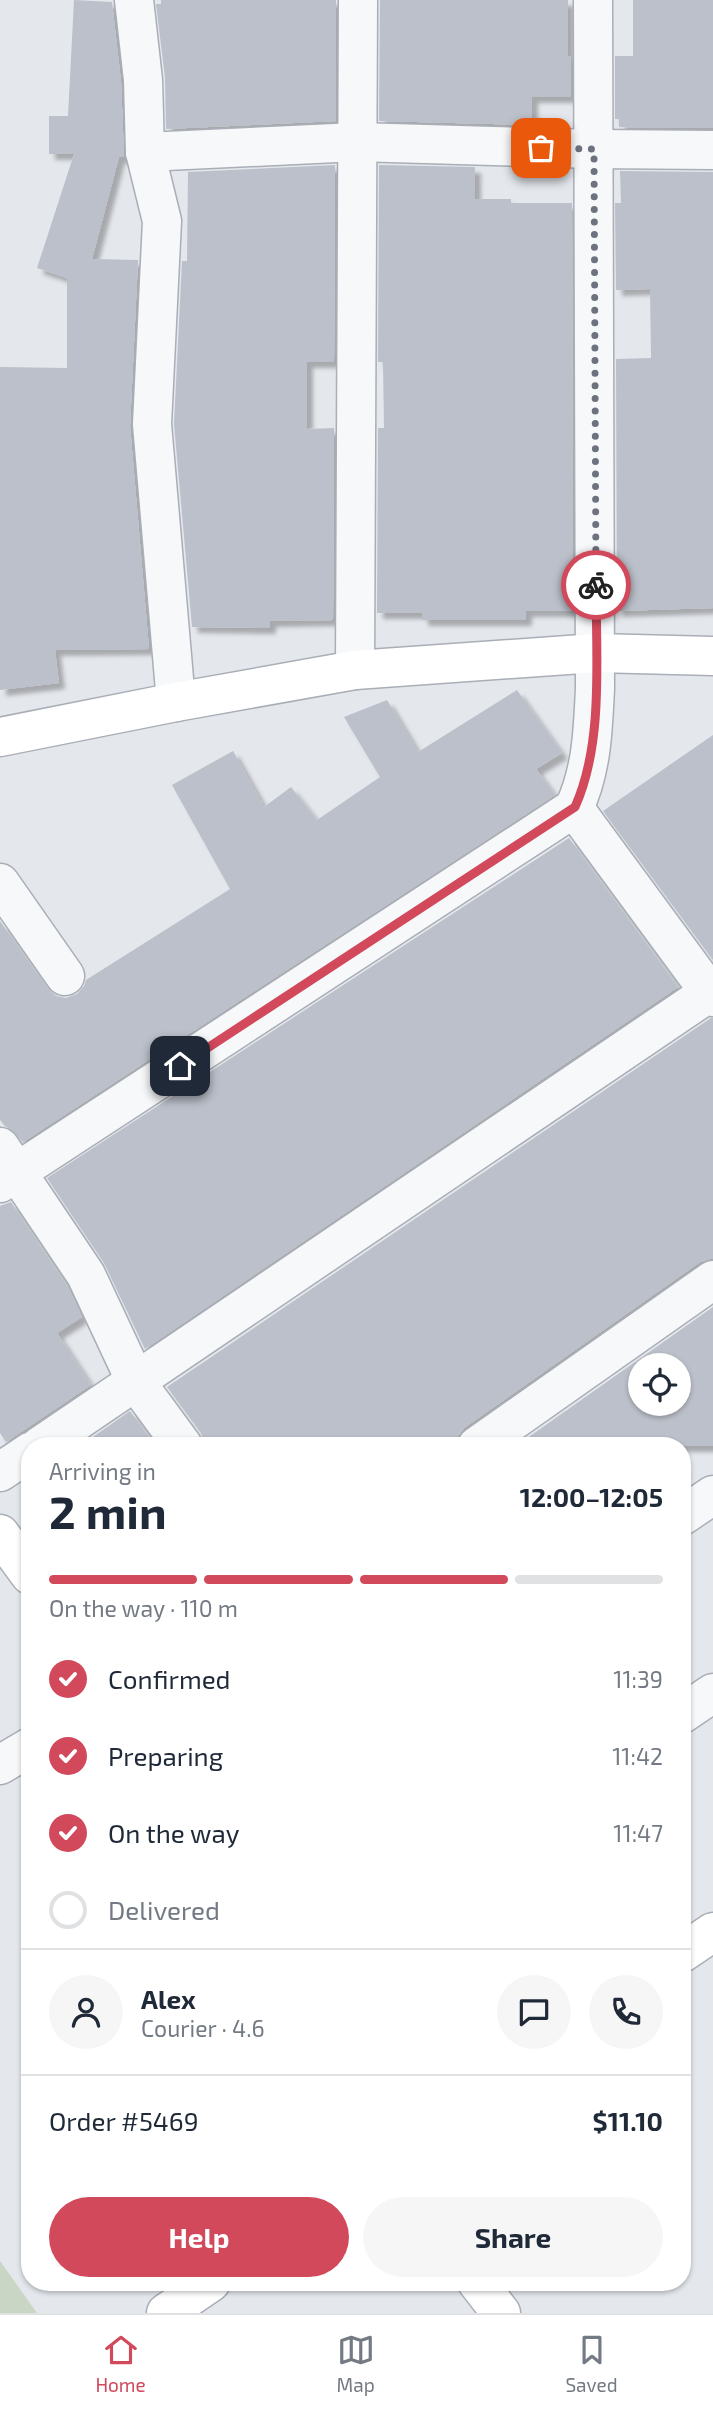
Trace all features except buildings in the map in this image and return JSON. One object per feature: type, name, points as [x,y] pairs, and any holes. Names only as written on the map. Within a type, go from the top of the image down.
[{"type":"street","points":[[135,0],[143,80],[145,152],[162,221],[152,424],[176,702]]},
{"type":"street","points":[[355,670],[358,0]]},
{"type":"street","points":[[176,1437],[136,1382],[86,1275],[6,1167],[575,807],[588,767],[594,716],[596,653],[593,0]]},
{"type":"street","points":[[145,152],[357,142],[713,150]]},
{"type":"street","points":[[0,737],[355,670],[596,653],[713,656]]},
{"type":"street","points":[[54,1437],[712,993],[575,807]]},
{"type":"street","points":[[0,883],[65,976]]},
{"type":"street","points":[[490,1437],[713,1280]]},
{"type":"street","points":[[0,1472],[21,1458]]},
{"type":"street","points":[[691,1510],[713,1495]]},
{"type":"street","points":[[0,1534],[21,1563]]},
{"type":"street","points":[[0,1765],[21,1752]]},
{"type":"street","points":[[691,1947],[713,1932]]},
{"type":"street","points":[[166,2313],[198,2291]]},
{"type":"street","points":[[484,2291],[501,2313]]},
{"type":"green space","points":[[0,2261],[37,2313],[0,2313]]},
{"type":"way so far","points":[[541,148],[594,149],[596,585]]},
{"type":"route","points":[[180,1066],[575,807],[588,767],[594,716],[596,585]]}]
